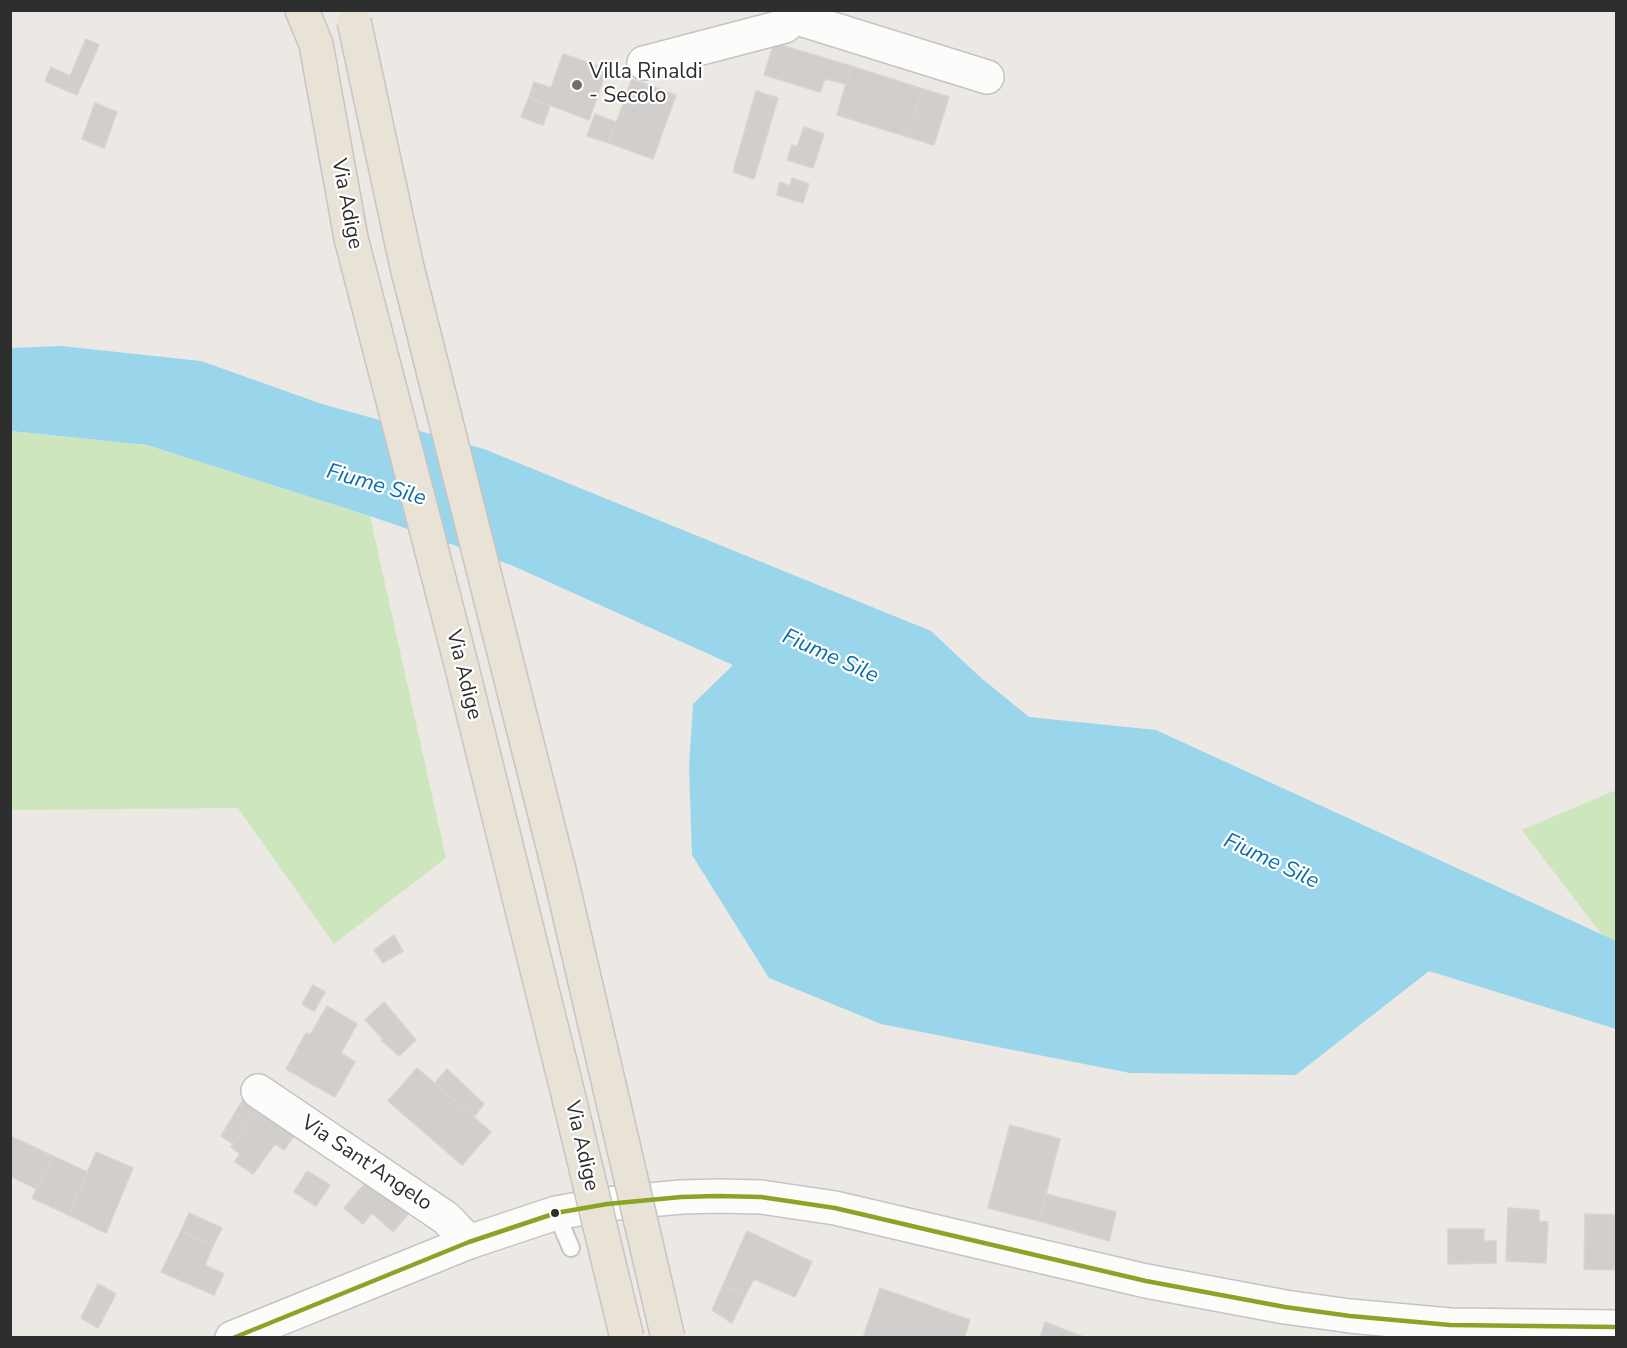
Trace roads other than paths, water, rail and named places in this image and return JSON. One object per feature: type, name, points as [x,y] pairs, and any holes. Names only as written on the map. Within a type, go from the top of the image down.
[{"type":"highway","points":[[302,10],[316,45]]},
{"type":"highway","name":"Via Adige","points":[[309,10],[351,238],[460,660],[627,1338]]},
{"type":"highway","name":"Via Adige","points":[[353,14],[407,267],[568,906],[669,1338]]},
{"type":"street","points":[[644,63],[785,26],[795,14],[987,77]]},
{"type":"street","name":"Via Sant'Angelo","points":[[258,1091],[446,1218],[469,1242]]},
{"type":"street","points":[[232,1338],[469,1242],[556,1213],[607,1204],[718,1196],[781,1200],[872,1216],[1146,1281],[1285,1308],[1407,1322],[1547,1332],[1617,1327]]},
{"type":"lane","points":[[556,1213],[571,1248]]},
{"type":"water","name":"Fiume Sile","points":[[61,346],[201,361],[322,404],[484,449],[931,631],[980,677],[1029,717],[1156,730],[1616,941],[1616,1029],[1429,971],[1296,1075],[1130,1073],[881,1024],[769,978],[692,855],[689,767],[693,704],[733,665],[511,565],[370,516],[147,445],[11,431],[10,348]]},
{"type":"place","name":"Villa Rinaldi - Secolo","points":[[577,85]]}]
